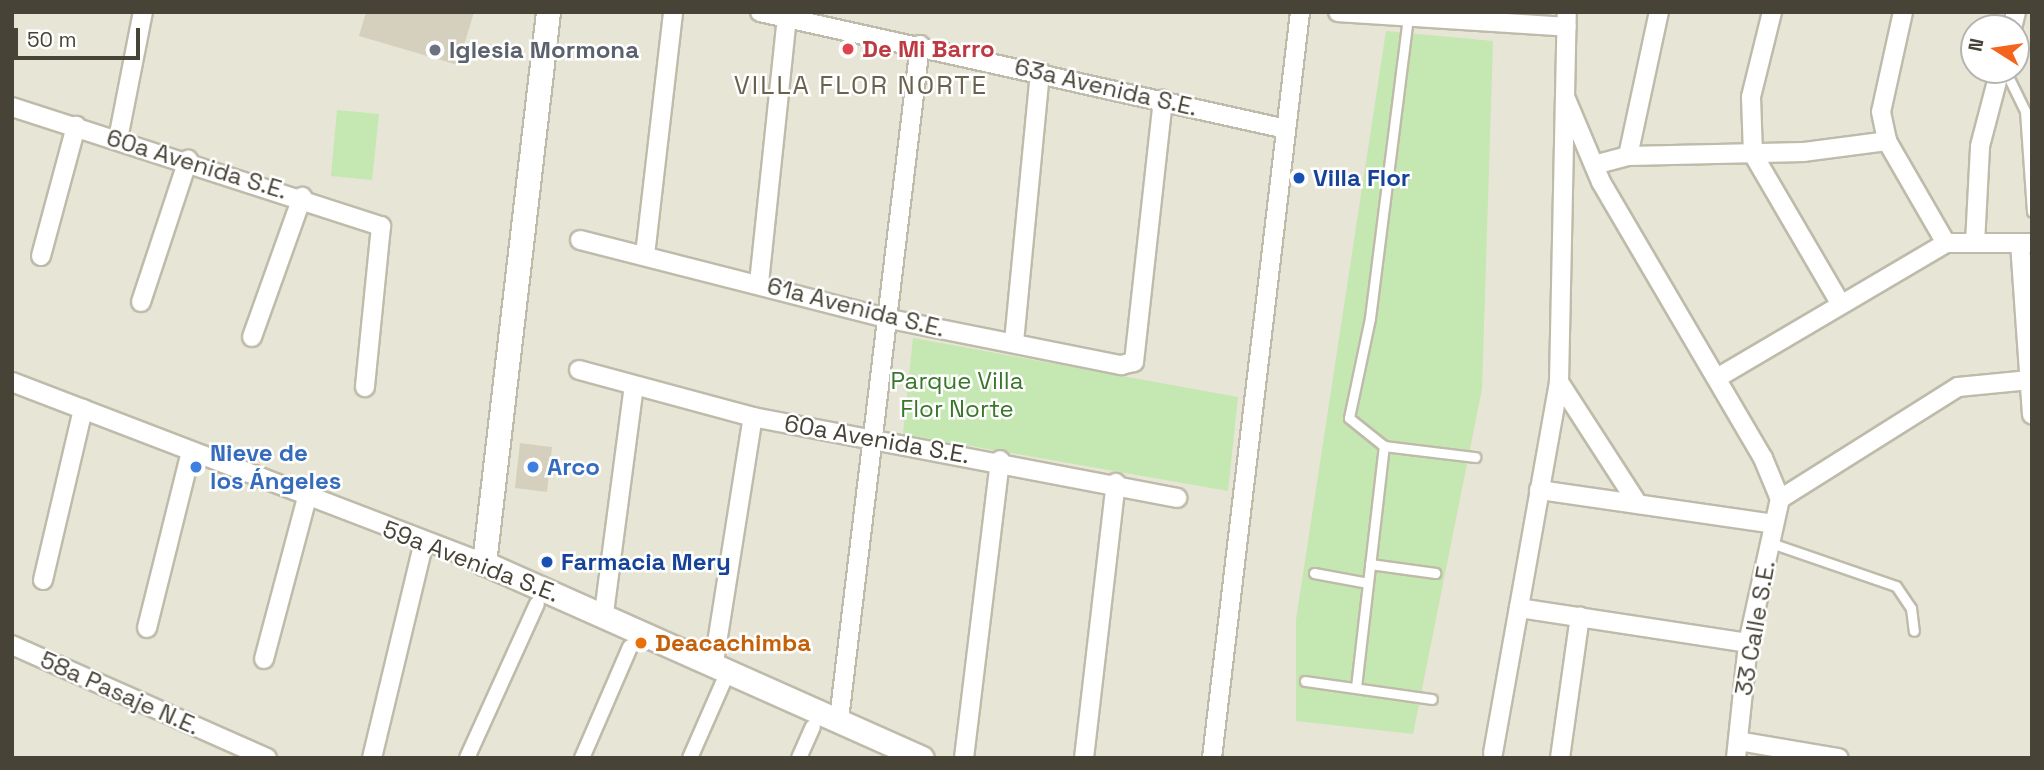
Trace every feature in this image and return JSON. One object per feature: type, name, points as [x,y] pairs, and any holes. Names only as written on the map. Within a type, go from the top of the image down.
[{"type":"street","points":[[118,139],[143,12]]},
{"type":"street","points":[[484,563],[548,12]]},
{"type":"street","points":[[645,255],[673,12]]},
{"type":"street","name":"63a Avenida S.E.","points":[[760,12],[1040,71],[1286,129]]},
{"type":"street","points":[[1212,758],[1300,12]]},
{"type":"street","points":[[1338,12],[1408,17],[1567,19],[1559,382],[1493,753]]},
{"type":"street","points":[[1628,156],[1659,12]]},
{"type":"street","points":[[1772,12],[1751,97],[1753,153],[1840,303]]},
{"type":"street","points":[[1903,12],[1881,91],[1887,141],[1946,243]]},
{"type":"street","points":[[759,283],[787,18]]},
{"type":"street","points":[[839,719],[876,439],[920,45]]},
{"type":"street","points":[[1014,342],[1040,71]]},
{"type":"street","points":[[1976,243],[1980,146],[1999,84]]},
{"type":"street","points":[[1565,95],[1594,165],[1717,378],[1780,499],[1958,387],[2030,380]]},
{"type":"street","name":"61a Avenida S.E.","points":[[580,240],[759,283],[890,319],[1121,365],[1134,362],[1140,351],[1163,100]]},
{"type":"street","name":"60a Avenida S.E.","points":[[12,107],[188,160],[381,226],[365,387]]},
{"type":"street","points":[[41,256],[76,126]]},
{"type":"street","points":[[1594,165],[1628,156],[1753,153],[1887,141]]},
{"type":"street","points":[[141,302],[188,160]]},
{"type":"street","points":[[252,337],[302,197]]},
{"type":"street","points":[[1717,378],[1840,303],[1946,243],[2026,243],[2032,415]]},
{"type":"street","name":"60a Avenida S.E.","points":[[579,370],[753,416],[1000,460],[1177,498]]},
{"type":"street","name":"59a Avenida S.E.","points":[[12,382],[307,498],[484,563],[604,613],[718,672],[839,719],[922,758]]},
{"type":"street","points":[[1559,382],[1638,504]]},
{"type":"street","points":[[604,613],[634,386]]},
{"type":"street","points":[[43,580],[83,409]]},
{"type":"street","points":[[690,758],[718,672],[753,416]]},
{"type":"street","points":[[147,628],[191,452]]},
{"type":"street","points":[[964,758],[1000,460]]},
{"type":"street","points":[[1084,758],[1116,483]]},
{"type":"street","points":[[1539,490],[1774,524]]},
{"type":"street","points":[[264,659],[307,498]]},
{"type":"street","name":"33 Calle S.E.","points":[[1737,749],[1748,643],[1780,499]]},
{"type":"street","points":[[372,758],[424,542]]},
{"type":"street","points":[[467,758],[537,604]]},
{"type":"street","points":[[1519,608],[1748,643]]},
{"type":"street","points":[[1560,758],[1580,617]]},
{"type":"street","name":"58a Pasaje N.E.","points":[[12,645],[267,758]]},
{"type":"street","points":[[582,758],[630,647]]},
{"type":"street","points":[[799,758],[813,727]]},
{"type":"street","points":[[1737,749],[1839,758]]},
{"type":"lane","points":[[1408,17],[1370,318],[1349,407],[1349,418],[1384,446],[1475,457]]},
{"type":"lane","points":[[2011,84],[2025,111],[2032,212]]},
{"type":"lane","points":[[1356,687],[1384,446]]},
{"type":"lane","points":[[1771,543],[1896,586],[1911,607],[1914,631]]},
{"type":"lane","points":[[1370,564],[1435,573]]},
{"type":"lane","points":[[1314,573],[1368,583]]},
{"type":"lane","points":[[1305,681],[1432,699]]},
{"type":"shaded area","points":[[12,12],[2032,12],[2032,758],[12,758]]},
{"type":"green space","points":[[1386,31],[1493,41],[1482,389],[1413,734],[1296,721],[1296,620]]},
{"type":"green space","points":[[337,110],[379,114],[372,180],[331,176]]},
{"type":"green space","name":"Parque Villa Flor Norte","points":[[913,338],[1238,397],[1228,491],[903,434]]},
{"type":"building","name":"Iglesia Mormona","points":[[366,12],[474,12],[458,65],[359,36]]},
{"type":"building","name":"Arco","points":[[520,443],[552,447],[547,492],[515,488]]},
{"type":"place","name":"De Mi Barro","points":[[848,49]]},
{"type":"place","name":"Iglesia Mormona","points":[[435,50]]},
{"type":"place","name":"Villa Flor","points":[[1299,178]]},
{"type":"place","name":"Nieve de los Ángeles","points":[[196,467]]},
{"type":"place","name":"Arco","points":[[533,467]]},
{"type":"place","name":"Farmacia Mery","points":[[547,562]]},
{"type":"place","name":"Deacachimba","points":[[641,643]]},
{"type":"district","name":"VILLA FLOR NORTE","points":[[861,86]]}]
